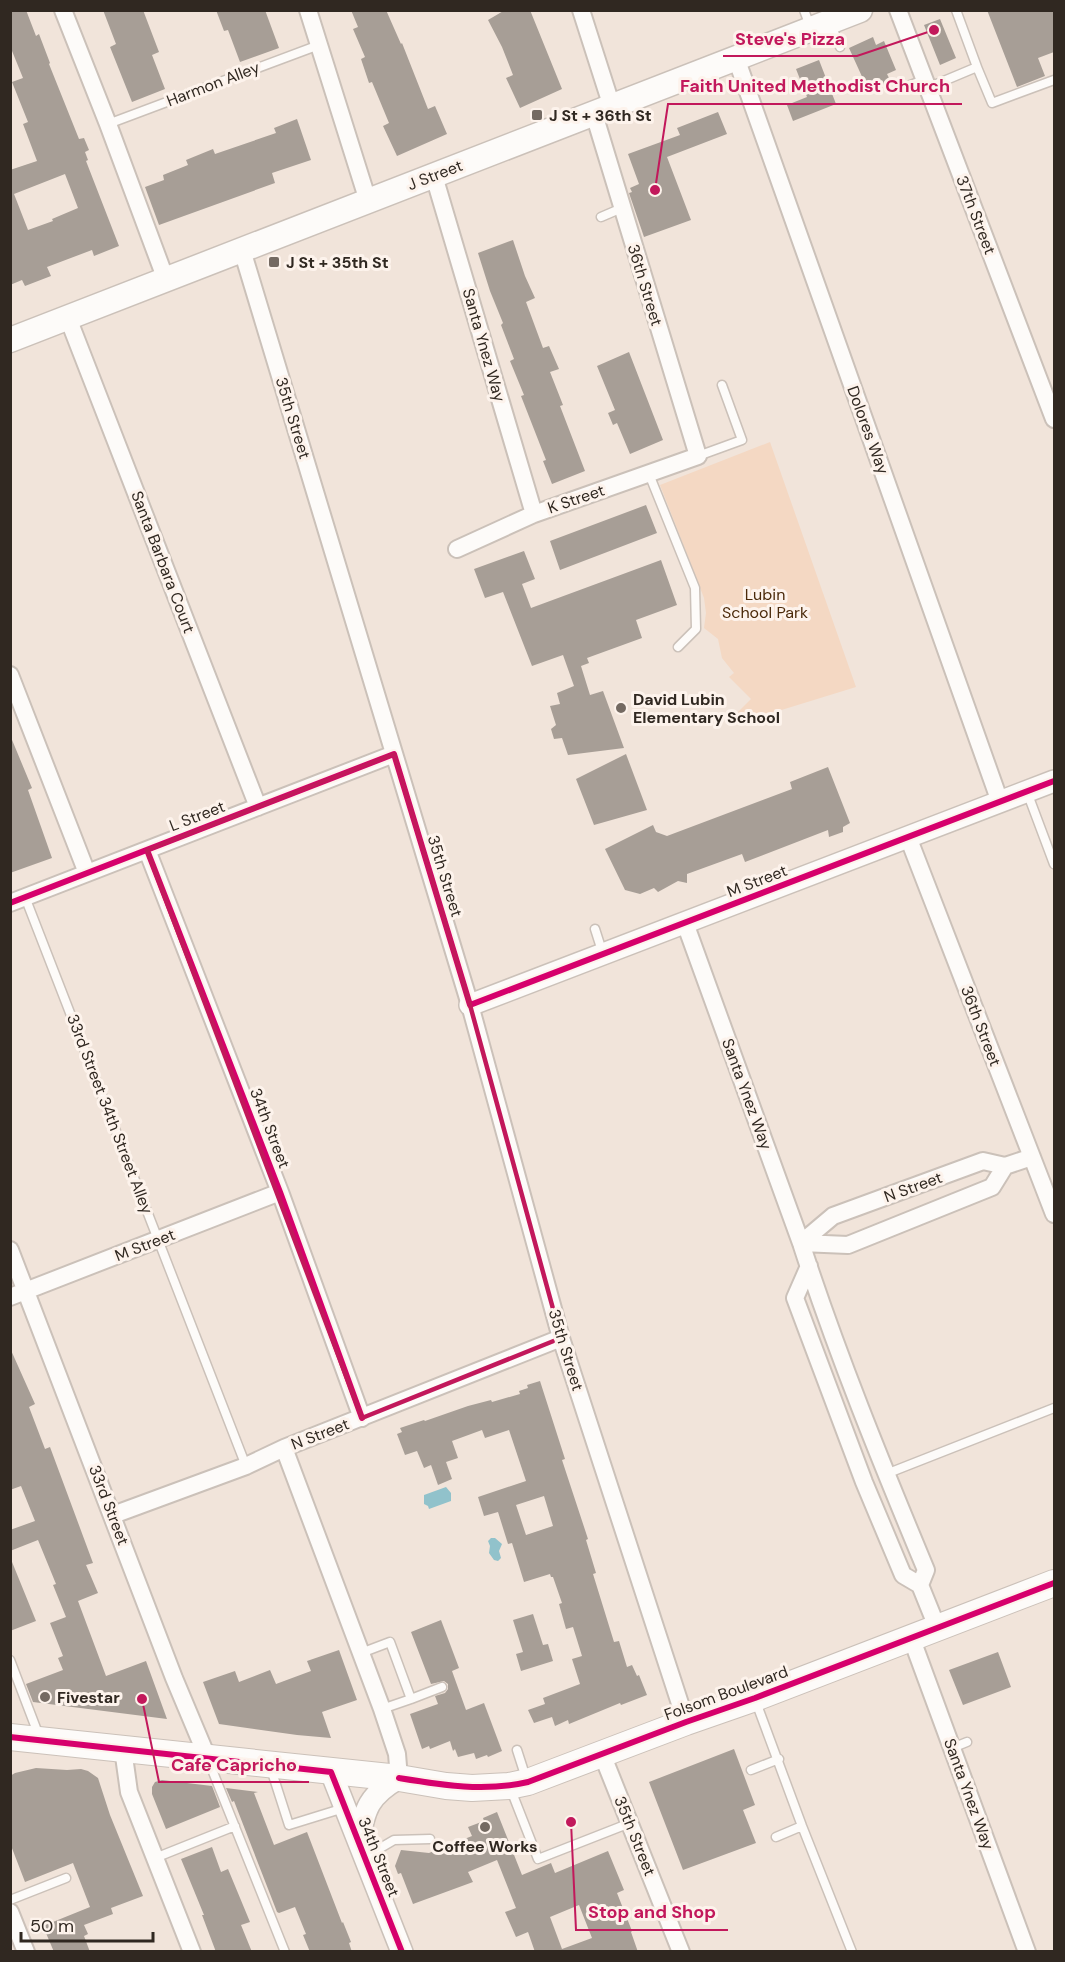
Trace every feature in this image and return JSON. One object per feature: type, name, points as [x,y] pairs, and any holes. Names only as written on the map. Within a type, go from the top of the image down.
[{"type":"main road","name":"J Street","points":[[10,340],[736,58],[815,21],[860,10]]},
{"type":"main road","name":"Folsom Boulevard","points":[[10,1737],[399,1778],[446,1786],[472,1788],[518,1784],[755,1698],[1054,1582]]},
{"type":"street","points":[[63,10],[166,280]]},
{"type":"street","points":[[308,10],[368,201]]},
{"type":"street","name":"36th Street","points":[[581,10],[622,208],[698,456]]},
{"type":"street","name":"37th Street","points":[[898,10],[1054,419]]},
{"type":"street","name":"Dolores Way","points":[[736,58],[1000,802]]},
{"type":"street","name":"Santa Ynez Way","points":[[434,176],[534,514]]},
{"type":"street","name":"35th Street","points":[[242,250],[470,1005],[561,1338],[686,1722]]},
{"type":"street","name":"Santa Barbara Court","points":[[68,318],[258,807]]},
{"type":"street","name":"K Street","points":[[457,549],[534,514],[698,456]]},
{"type":"street","points":[[10,675],[87,873]]},
{"type":"street","name":"L Street","points":[[18,900],[394,754]]},
{"type":"street","name":"M Street","points":[[470,1005],[1054,781]]},
{"type":"street","name":"36th Street","points":[[908,837],[1054,1214]]},
{"type":"street","name":"34th Street","points":[[147,850],[280,1192],[362,1418]]},
{"type":"street","name":"Santa Ynez Way","points":[[685,923],[886,1474],[926,1570],[920,1586]]},
{"type":"street","name":"N Street","points":[[801,1243],[833,1216],[983,1161],[1005,1166],[1032,1157]]},
{"type":"street","points":[[801,1243],[848,1245],[992,1187],[1005,1166]]},
{"type":"street","name":"M Street","points":[[18,1294],[280,1192]]},
{"type":"street","name":"33rd Street","points":[[10,1250],[18,1294],[113,1515],[174,1678],[208,1759]]},
{"type":"street","name":"Santa Ynez Way","points":[[809,1266],[795,1298],[864,1482],[903,1575],[920,1586],[937,1627]]},
{"type":"street","name":"N Street","points":[[113,1515],[246,1466],[284,1448],[561,1338]]},
{"type":"street","points":[[284,1448],[397,1754],[399,1778],[383,1787],[371,1800],[363,1815],[361,1850]]},
{"type":"street","points":[[864,1482],[886,1474]]},
{"type":"street","name":"Santa Ynez Way","points":[[911,1637],[959,1745],[1027,1952]]},
{"type":"street","points":[[123,1749],[129,1791],[192,1952]]},
{"type":"street","name":"35th Street","points":[[602,1754],[681,1952]]},
{"type":"street","name":"34th Street","points":[[331,1772],[402,1952]]},
{"type":"street","points":[[10,1912],[26,1952]]},
{"type":"lane","points":[[956,10],[992,103],[1054,80]]},
{"type":"lane","points":[[815,21],[840,47]]},
{"type":"lane","name":"Harmon Alley","points":[[108,124],[319,45]]},
{"type":"lane","points":[[905,87],[926,84],[977,67]]},
{"type":"lane","points":[[601,217],[622,208]]},
{"type":"lane","points":[[698,456],[742,440],[722,385]]},
{"type":"lane","points":[[649,474],[695,588],[696,629],[678,647]]},
{"type":"lane","points":[[1026,792],[1054,864]]},
{"type":"lane","name":"33rd Street 34th Street Alley","points":[[18,900],[158,1240],[246,1466]]},
{"type":"lane","points":[[595,929],[603,954]]},
{"type":"lane","points":[[886,1474],[1054,1408]]},
{"type":"lane","points":[[361,1653],[390,1642],[411,1699]]},
{"type":"lane","points":[[10,1660],[41,1741]]},
{"type":"lane","points":[[382,1709],[442,1687]]},
{"type":"lane","points":[[755,1698],[852,1952]]},
{"type":"lane","points":[[517,1750],[518,1784],[538,1859],[630,1822]]},
{"type":"lane","points":[[208,1759],[285,1952]]},
{"type":"lane","points":[[751,1770],[779,1759]]},
{"type":"lane","points":[[270,1765],[289,1825],[345,1808]]},
{"type":"lane","points":[[155,1858],[235,1826]]},
{"type":"lane","points":[[776,1837],[802,1826]]},
{"type":"lane","points":[[361,1850],[394,1840],[430,1839]]},
{"type":"lane","points":[[10,1900],[66,1878]]},
{"type":"highlighted area","points":[[394,754],[470,1005],[561,1338],[362,1418],[147,850]]},
{"type":"green space","name":"Lubin School Park","points":[[770,442],[856,687],[736,724],[733,717],[751,699],[729,677],[734,673],[722,658],[718,639],[704,628],[706,613],[704,598],[660,485]]},
{"type":"water","points":[[446,1487],[451,1493],[451,1501],[429,1509],[424,1504],[424,1495]]},
{"type":"water","points":[[495,1538],[502,1544],[499,1551],[501,1558],[498,1561],[494,1560],[489,1553],[488,1541]]},
{"type":"building","points":[[10,10],[26,10],[36,36],[39,34],[79,139],[84,138],[89,150],[85,152],[88,160],[86,161],[119,246],[94,256],[92,250],[47,267],[51,276],[25,286],[22,280],[10,285],[10,170],[37,161],[23,124],[28,122],[12,82],[23,78],[10,46]],"holes":[[[65,174],[78,208],[52,219],[53,221],[28,230],[14,194]]]},
{"type":"building","points":[[103,10],[143,10],[159,52],[152,55],[165,89],[132,102],[110,47],[116,44]]},
{"type":"building","points":[[216,10],[265,10],[279,48],[240,62],[228,30],[224,31]]},
{"type":"building","points":[[351,10],[386,10],[402,43],[428,109],[435,106],[447,134],[397,156],[383,126],[389,123],[372,82],[369,83],[361,59],[365,57],[353,29],[358,27]]},
{"type":"building","points":[[505,10],[530,10],[562,89],[520,108],[506,78],[513,75],[488,20]]},
{"type":"building","points":[[987,10],[1054,10],[1054,52],[1038,58],[1045,76],[1017,87]]},
{"type":"building","points":[[940,19],[956,58],[940,65],[924,25]]},
{"type":"building","points":[[873,37],[876,45],[884,41],[896,70],[887,74],[891,82],[869,92],[849,48]]},
{"type":"building","points":[[819,60],[836,104],[793,121],[787,105],[807,97],[796,69]]},
{"type":"building","points":[[718,112],[727,134],[667,157],[691,220],[644,237],[629,193],[632,192],[630,188],[639,184],[628,154],[680,135],[677,128]]},
{"type":"building","points":[[297,119],[311,160],[272,173],[275,183],[159,225],[145,187],[164,180],[163,175],[188,165],[186,160],[213,149],[215,154],[276,133],[274,128]]},
{"type":"building","points":[[513,240],[535,298],[526,302],[543,348],[549,346],[559,369],[550,372],[563,405],[560,406],[585,471],[552,484],[543,461],[546,460],[521,396],[524,395],[510,361],[514,359],[478,253]]},
{"type":"building","points":[[629,352],[663,440],[630,454],[617,423],[613,425],[608,413],[615,410],[597,366]]},
{"type":"building","points":[[646,505],[657,533],[560,570],[550,541]]},
{"type":"building","points":[[524,551],[535,579],[522,584],[531,608],[661,560],[677,605],[636,620],[642,638],[587,658],[589,663],[581,666],[590,695],[603,691],[624,748],[568,755],[562,738],[554,739],[551,729],[556,725],[550,706],[560,704],[557,693],[574,686],[563,655],[532,666],[503,592],[485,598],[474,569]]},
{"type":"building","points":[[10,735],[32,788],[28,790],[52,858],[10,873]]},
{"type":"building","points":[[626,754],[647,810],[594,825],[576,779]]},
{"type":"building","points":[[828,767],[850,823],[843,827],[843,832],[829,837],[828,830],[745,862],[742,854],[687,874],[687,883],[678,881],[658,892],[654,888],[640,894],[625,890],[605,849],[653,825],[656,832],[667,836],[792,789],[790,782]]},
{"type":"building","points":[[10,1348],[35,1404],[29,1407],[45,1449],[50,1447],[93,1563],[86,1565],[98,1593],[78,1601],[106,1676],[146,1661],[167,1719],[33,1702],[26,1684],[63,1670],[58,1658],[63,1656],[50,1623],[66,1617],[53,1585],[56,1584],[38,1540],[10,1551],[10,1530],[35,1521],[21,1486],[10,1490]]},
{"type":"building","points":[[540,1381],[565,1459],[562,1460],[588,1539],[586,1540],[596,1573],[593,1574],[614,1642],[619,1641],[627,1667],[632,1665],[647,1695],[621,1705],[620,1703],[569,1724],[568,1720],[555,1726],[552,1717],[534,1723],[528,1710],[545,1704],[543,1698],[580,1684],[572,1659],[582,1656],[573,1627],[566,1629],[559,1604],[562,1603],[553,1577],[550,1574],[524,1582],[512,1543],[508,1544],[498,1512],[484,1516],[478,1497],[526,1481],[509,1430],[485,1438],[482,1430],[452,1441],[458,1458],[446,1462],[452,1479],[438,1485],[431,1465],[424,1468],[417,1451],[405,1455],[397,1434],[402,1432],[400,1428],[424,1420],[468,1406],[520,1394],[519,1391],[528,1388],[527,1385]],"holes":[[[544,1496],[553,1526],[526,1535],[516,1505]]]},
{"type":"building","points":[[10,1557],[36,1621],[10,1631]]},
{"type":"building","points":[[533,1614],[543,1645],[548,1644],[553,1661],[521,1671],[516,1654],[523,1652],[513,1620]]},
{"type":"building","points":[[441,1620],[459,1668],[452,1671],[466,1710],[484,1703],[502,1751],[488,1757],[487,1755],[476,1759],[474,1753],[458,1757],[450,1741],[430,1749],[429,1746],[422,1749],[410,1714],[438,1704],[435,1696],[445,1693],[448,1684],[444,1681],[431,1684],[411,1632]]},
{"type":"building","points":[[339,1650],[357,1700],[322,1712],[331,1738],[219,1724],[203,1682],[235,1671],[239,1682],[270,1670],[276,1684],[311,1671],[307,1661]]},
{"type":"building","points":[[998,1652],[1011,1687],[963,1705],[949,1670]]},
{"type":"building","points":[[734,1749],[755,1805],[743,1810],[756,1843],[683,1870],[649,1782]]},
{"type":"building","points":[[36,1768],[81,1769],[98,1778],[110,1815],[143,1896],[111,1908],[113,1914],[84,1925],[88,1934],[84,1936],[90,1952],[54,1952],[43,1926],[90,1907],[73,1863],[25,1882],[10,1843],[10,1776]]},
{"type":"building","points":[[162,1780],[212,1786],[220,1807],[166,1829],[152,1794],[155,1782]]},
{"type":"building","points":[[226,1788],[258,1792],[254,1793],[274,1845],[307,1832],[351,1942],[349,1943],[352,1952],[310,1952],[303,1935],[306,1934],[295,1907],[277,1912],[234,1801],[232,1802]]},
{"type":"building","points":[[497,1812],[522,1875],[551,1863],[555,1873],[608,1851],[624,1890],[617,1893],[638,1952],[535,1952],[528,1932],[516,1937],[505,1912],[516,1908],[497,1860],[468,1872],[473,1882],[413,1904],[401,1873],[398,1874],[395,1866],[401,1850],[429,1853],[472,1836],[468,1827],[484,1821],[483,1818]],"holes":[[[579,1905],[592,1938],[562,1949],[550,1917]]]},
{"type":"building","points":[[212,1847],[221,1872],[228,1869],[250,1922],[241,1925],[252,1952],[216,1952],[202,1915],[204,1915],[181,1859]]},
{"type":"cycle path","points":[[10,903],[394,754],[470,1005],[1054,781]]},
{"type":"cycle path","points":[[147,850],[280,1192],[362,1418]]},
{"type":"cycle path","points":[[399,1778],[479,1787],[528,1782],[1054,1583]]},
{"type":"cycle path","points":[[10,1737],[331,1772],[402,1952]]},
{"type":"place","name":"Steve's Pizza","points":[[934,30]]},
{"type":"place","name":"J St + 36th St","points":[[537,115]]},
{"type":"place","name":"Faith United Methodist Church","points":[[655,190]]},
{"type":"place","name":"J St + 35th St","points":[[274,262]]},
{"type":"place","name":"David Lubin Elementary School","points":[[621,708]]},
{"type":"place","name":"Fivestar","points":[[45,1697]]},
{"type":"place","name":"Cafe Capricho","points":[[142,1699]]},
{"type":"place","name":"Stop and Shop","points":[[571,1822]]},
{"type":"place","name":"Coffee Works","points":[[485,1827]]}]
